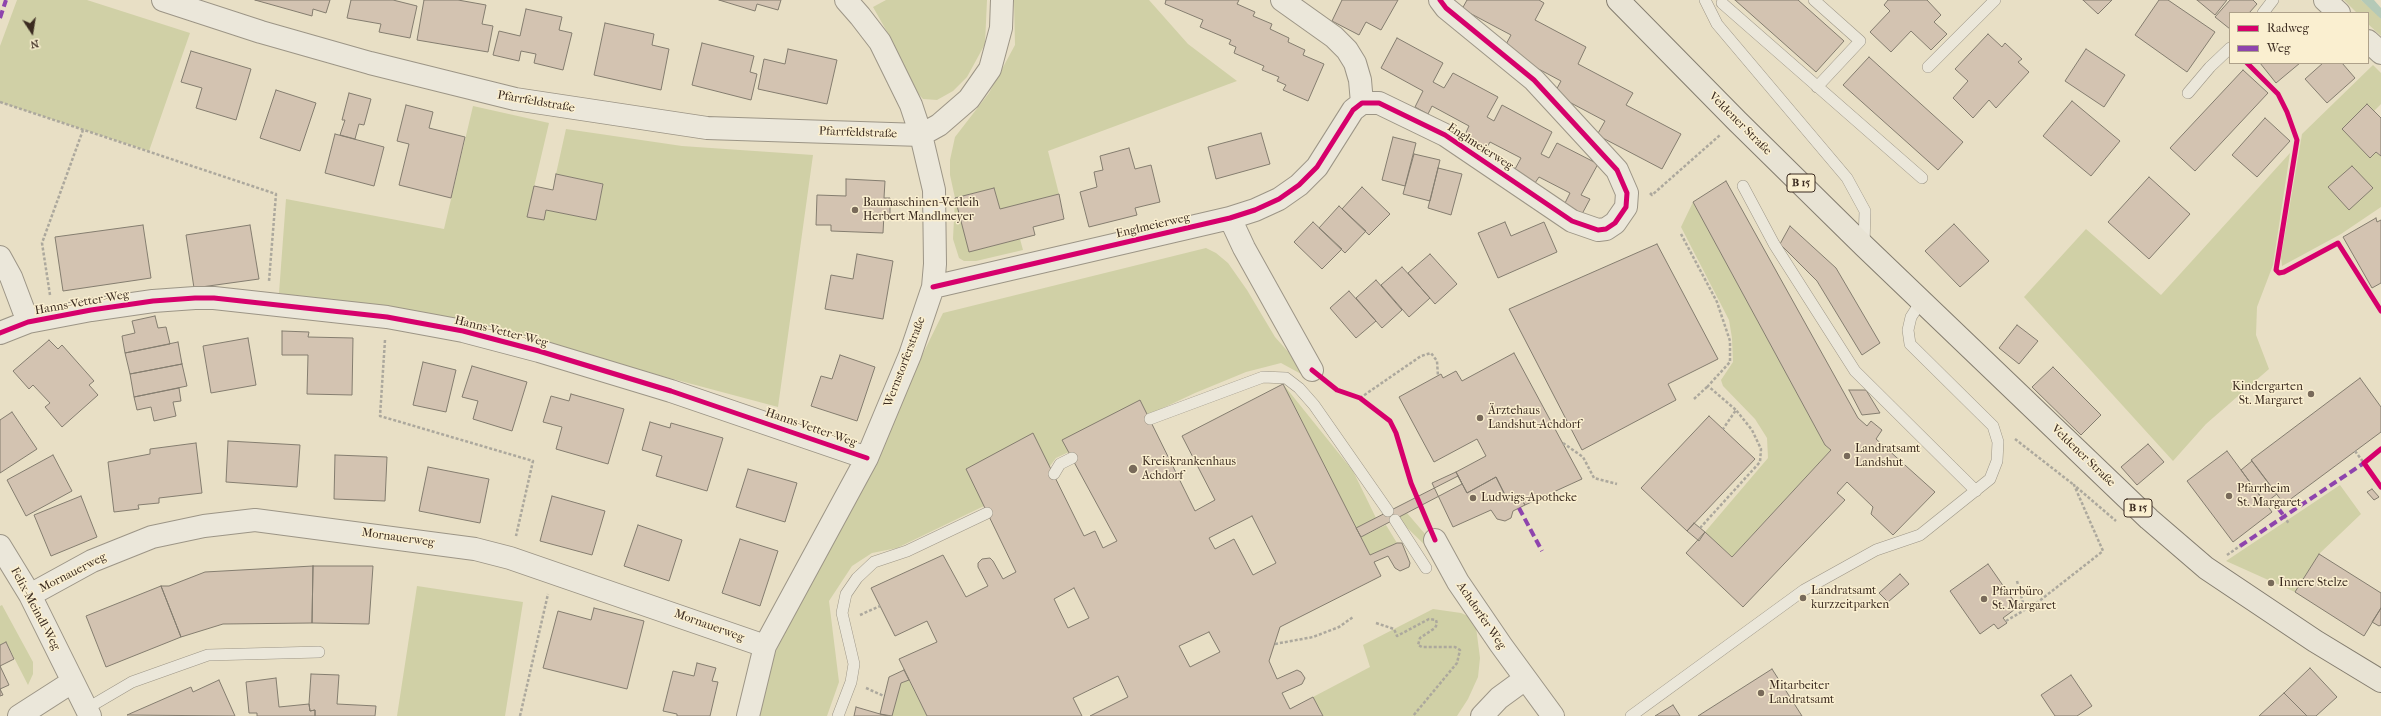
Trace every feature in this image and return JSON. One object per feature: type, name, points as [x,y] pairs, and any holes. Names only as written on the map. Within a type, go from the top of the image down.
[{"type":"main road","name":"Veldener Straße","points":[[1618,0],[1737,121],[1864,246],[1922,300],[2149,520],[2206,568],[2315,641],[2381,681]]},
{"type":"street","name":"Pfarrfeldstraße","points":[[163,0],[261,32],[370,63],[515,99],[707,128],[921,135]]},
{"type":"street","name":"Wernstorferstraße","points":[[748,716],[765,646],[867,458],[910,355],[933,287],[935,264],[934,190],[921,135],[911,105],[880,42],[846,0]]},
{"type":"street","points":[[921,135],[939,125],[969,99],[990,69],[1001,28],[1002,0]]},
{"type":"street","points":[[1282,0],[1334,37],[1347,50],[1355,63],[1360,80],[1362,103]]},
{"type":"street","points":[[1440,0],[1446,8],[1534,80],[1617,170],[1627,193]]},
{"type":"street","points":[[2325,0],[2338,12]]},
{"type":"street","points":[[2369,42],[2381,53]]},
{"type":"street","name":"Englmeierweg","points":[[933,287],[1230,218],[1279,199],[1299,186],[1317,167],[1353,110],[1362,103],[1379,102],[1445,134],[1572,221],[1598,230],[1606,229],[1615,223],[1626,207],[1627,193]]},
{"type":"street","points":[[1230,218],[1244,248],[1312,370]]},
{"type":"street","points":[[0,257],[11,277],[28,322]]},
{"type":"street","name":"Hanns-Vetter-Weg","points":[[0,333],[28,322],[153,301],[188,299],[214,298],[387,317],[463,332],[539,351],[671,391],[867,458]]},
{"type":"street","name":"Mornauerweg","points":[[30,595],[92,561],[152,537],[204,526],[255,520],[475,549],[553,571],[765,646]]},
{"type":"street","name":"Achdorfer Weg","points":[[1435,540],[1458,582],[1525,680],[1554,716]]},
{"type":"street","name":"Felix-Meindl-Weg","points":[[0,546],[30,595],[88,713]]},
{"type":"street","points":[[1482,716],[1499,698],[1525,680]]},
{"type":"street","points":[[19,716],[72,682]]},
{"type":"lane","points":[[1704,0],[1716,24],[1847,178],[1865,211],[1864,246]]},
{"type":"lane","points":[[1814,0],[1860,41],[1817,87]]},
{"type":"lane","points":[[1928,67],[1995,0]]},
{"type":"lane","points":[[2264,12],[2273,0]]},
{"type":"lane","points":[[1722,3],[1922,178]]},
{"type":"lane","points":[[2188,93],[2210,67],[2229,49]]},
{"type":"lane","points":[[1743,186],[1774,244],[1855,371],[1976,491]]},
{"type":"lane","points":[[1631,716],[1804,590],[1876,550],[1920,535],[1990,479],[1997,461],[1998,442],[1993,426],[1910,344],[1908,330],[1911,317],[1922,300]]},
{"type":"lane","points":[[1150,419],[1263,377],[1286,378],[1314,405],[1426,568]]},
{"type":"lane","points":[[1054,474],[1060,464],[1072,458]]},
{"type":"lane","points":[[838,716],[851,682],[854,664],[842,613],[846,594],[857,578],[874,562],[907,551],[987,513]]},
{"type":"lane","points":[[88,713],[132,682],[208,655],[319,652]]},
{"type":"path","points":[[0,102],[276,194],[268,304]]},
{"type":"path","points":[[1627,193],[1645,190],[1652,195],[1737,121]]},
{"type":"path","points":[[53,318],[42,243],[84,130]]},
{"type":"path","points":[[1681,234],[1717,302],[1730,341],[1730,362],[1694,399]]},
{"type":"path","points":[[387,317],[380,416],[533,461],[510,558]]},
{"type":"path","points":[[1360,398],[1422,356],[1431,353],[1437,361],[1438,376]]},
{"type":"path","points":[[1700,528],[1760,462],[1761,449],[1752,430],[1736,410],[1708,386]]},
{"type":"path","points":[[1352,395],[1365,402]]},
{"type":"path","points":[[1723,429],[1736,410]]},
{"type":"path","points":[[1993,426],[2012,436],[2119,524]]},
{"type":"path","points":[[1563,443],[1583,457],[1594,478],[1617,484]]},
{"type":"path","points":[[2355,451],[2368,469]]},
{"type":"path","points":[[2364,463],[2370,458]]},
{"type":"path","points":[[2006,621],[2038,602],[2103,551],[2074,486]]},
{"type":"path","points":[[2272,499],[2278,508]]},
{"type":"path","points":[[2284,516],[2289,524]]},
{"type":"path","points":[[520,716],[553,571]]},
{"type":"path","points":[[2017,581],[2025,610]]},
{"type":"path","points":[[1275,644],[1313,637],[1339,627],[1353,617]]},
{"type":"path","points":[[1376,623],[1394,629],[1397,636],[1429,620],[1436,620],[1438,624],[1435,628],[1420,638],[1418,645],[1422,647],[1455,647],[1460,650],[1457,663],[1413,716]]},
{"type":"green space","points":[[17,0],[87,0],[190,33],[149,151],[0,102],[0,46]]},
{"type":"green space","points":[[886,0],[987,0],[985,44],[967,77],[953,91],[937,100],[923,99],[912,87],[890,37],[873,7]]},
{"type":"green space","points":[[1014,0],[1149,0],[1188,44],[1237,81],[1048,151],[1059,194],[1000,209],[994,188],[956,198],[969,252],[1020,239],[1023,250],[976,261],[964,261],[959,258],[953,239],[955,198],[950,175],[950,160],[955,137],[989,93],[1015,45]]},
{"type":"green space","points":[[2344,0],[2361,0],[2377,14],[2381,19],[2381,36],[2369,25],[2369,12],[2356,12]]},
{"type":"green space","points":[[2373,65],[2381,73],[2381,104],[2374,111],[2367,104],[2342,129],[2370,157],[2376,152],[2381,156],[2381,207],[2341,234],[2282,266],[2281,257],[2302,134]]},
{"type":"green space","points":[[473,106],[549,123],[527,217],[543,220],[546,210],[596,220],[603,184],[556,174],[566,129],[682,146],[813,155],[778,407],[508,335],[279,293],[286,199],[444,229]]},
{"type":"green space","points":[[2290,153],[2273,265],[2257,307],[2256,335],[2269,369],[2206,424],[2173,461],[2024,297],[2086,229],[2161,295]]},
{"type":"green space","points":[[1693,202],[1825,445],[1831,450],[1732,557],[1705,532],[1768,458],[1767,438],[1755,419],[1723,386],[1721,380],[1733,362],[1732,338],[1729,320],[1681,227]]},
{"type":"green space","points":[[1206,248],[1216,253],[1228,263],[1247,290],[1275,337],[1314,381],[1281,363],[1246,372],[1195,393],[1056,458],[1040,479],[897,548],[872,553],[852,566],[829,601],[839,682],[827,716],[760,716],[771,661],[943,313]]},
{"type":"green space","points":[[1283,384],[1353,471],[1376,518],[1356,528]]},
{"type":"green space","points":[[2340,485],[2361,514],[2319,554],[2295,592],[2226,561]]},
{"type":"green space","points":[[1407,513],[1431,541],[1429,549],[1397,518]]},
{"type":"green space","points":[[1386,525],[1397,543],[1370,555],[1361,537]]},
{"type":"green space","points":[[417,586],[523,602],[505,716],[397,716]]},
{"type":"green space","points":[[2,605],[33,662],[33,674],[28,685],[6,642],[0,645],[0,606]]},
{"type":"green space","points":[[1433,609],[1461,613],[1470,617],[1476,627],[1480,658],[1478,677],[1468,699],[1457,716],[1323,716],[1313,697],[1370,667],[1363,645]]},
{"type":"green space","points":[[909,680],[927,716],[892,716],[901,683]]},
{"type":"shaded area","points":[[2361,0],[2374,0],[2381,8],[2381,19]]},
{"type":"building","points":[[255,0],[330,0],[326,13],[313,9],[312,16]]},
{"type":"building","points":[[351,0],[393,0],[417,6],[410,38],[379,32],[381,24],[347,18]]},
{"type":"building","points":[[424,0],[458,0],[486,5],[482,24],[493,26],[488,52],[417,40]]},
{"type":"building","points":[[719,0],[781,0],[778,10],[757,4],[755,11]]},
{"type":"building","points":[[1166,0],[1239,0],[1237,4],[1255,12],[1253,16],[1272,24],[1270,29],[1289,38],[1288,42],[1305,50],[1303,55],[1324,64],[1308,101],[1283,90],[1286,85],[1277,81],[1279,77],[1262,70],[1264,66],[1234,53],[1236,47],[1229,44],[1231,40],[1200,27],[1203,20],[1165,4]]},
{"type":"building","points":[[1342,0],[1398,0],[1381,30],[1366,22],[1359,35],[1332,21]]},
{"type":"building","points":[[1467,0],[1539,0],[1544,3],[1535,20],[1586,47],[1578,64],[1633,93],[1626,105],[1681,134],[1662,169],[1597,135],[1605,121],[1554,94],[1561,81],[1503,50],[1511,35],[1462,9]]},
{"type":"building","points":[[1735,0],[1798,0],[1844,41],[1816,72]]},
{"type":"building","points":[[1888,0],[1927,0],[1941,15],[1934,22],[1947,34],[1931,50],[1911,31],[1891,52],[1870,32],[1890,11],[1884,5]]},
{"type":"building","points":[[2083,0],[2112,0],[2098,14]]},
{"type":"building","points":[[2159,0],[2168,0],[2215,32],[2187,72],[2135,35]]},
{"type":"building","points":[[2197,0],[2227,0],[2215,15]]},
{"type":"building","points":[[2230,0],[2253,0],[2257,4],[2250,12],[2229,12],[2229,28],[2215,17]]},
{"type":"building","points":[[526,9],[562,17],[559,30],[572,33],[563,70],[534,63],[536,54],[521,51],[519,61],[493,55],[499,31],[520,36]]},
{"type":"building","points":[[605,23],[654,34],[652,45],[669,49],[661,90],[594,75]]},
{"type":"building","points":[[1988,34],[2002,47],[2005,43],[2022,59],[2018,62],[2029,72],[1996,108],[1989,100],[1973,118],[1953,98],[1968,81],[1955,69]]},
{"type":"building","points":[[1397,38],[1443,63],[1433,82],[1444,88],[1453,73],[1498,97],[1487,117],[1494,121],[1502,105],[1552,132],[1541,154],[1549,158],[1557,143],[1598,164],[1581,195],[1590,199],[1582,214],[1564,205],[1570,193],[1539,177],[1535,183],[1514,171],[1521,158],[1490,142],[1485,151],[1463,139],[1469,126],[1432,106],[1428,114],[1415,107],[1423,91],[1381,68]]},
{"type":"building","points":[[702,43],[754,56],[750,72],[757,74],[751,100],[692,85]]},
{"type":"building","points":[[788,49],[837,60],[827,104],[758,89],[764,59],[785,64]]},
{"type":"building","points":[[2086,49],[2125,75],[2104,107],[2065,81]]},
{"type":"building","points":[[191,51],[251,69],[236,120],[196,108],[202,88],[181,82]]},
{"type":"building","points":[[1869,57],[1963,142],[1938,170],[1843,85]]},
{"type":"building","points":[[2261,64],[2299,64],[2276,83]]},
{"type":"building","points":[[2322,64],[2343,64],[2355,78],[2327,103],[2305,79]]},
{"type":"building","points":[[2243,70],[2268,93],[2195,171],[2170,148]]},
{"type":"building","points":[[276,90],[316,103],[300,151],[260,138]]},
{"type":"building","points":[[349,93],[371,99],[364,125],[359,124],[355,139],[340,135],[345,120],[342,120]]},
{"type":"building","points":[[2072,101],[2120,141],[2091,176],[2043,136]]},
{"type":"building","points":[[2367,104],[2381,118],[2381,156],[2376,152],[2370,158],[2342,129]]},
{"type":"building","points":[[406,105],[433,112],[429,128],[465,137],[451,198],[399,185],[409,144],[397,141]]},
{"type":"building","points":[[2265,118],[2290,141],[2257,177],[2232,155]]},
{"type":"building","points":[[1261,133],[1270,164],[1216,179],[1208,147]]},
{"type":"building","points":[[335,134],[384,147],[374,186],[325,173]]},
{"type":"building","points":[[1393,137],[1416,143],[1405,186],[1382,180]]},
{"type":"building","points":[[1129,148],[1135,169],[1151,165],[1160,202],[1135,208],[1137,215],[1089,227],[1080,192],[1097,187],[1094,172],[1103,170],[1100,156]]},
{"type":"building","points":[[1414,154],[1440,160],[1430,201],[1403,194]]},
{"type":"building","points":[[2352,166],[2373,188],[2349,210],[2328,187]]},
{"type":"building","points":[[1438,168],[1462,174],[1451,215],[1428,208]]},
{"type":"building","points":[[556,174],[603,184],[596,220],[546,210],[544,220],[527,217],[534,186],[553,190]]},
{"type":"building","points":[[2149,177],[2190,214],[2149,259],[2108,222]]},
{"type":"building","points":[[846,179],[885,181],[884,198],[890,198],[890,215],[884,214],[883,233],[831,231],[831,225],[816,225],[817,195],[846,196]]},
{"type":"building","points":[[1726,181],[1858,418],[1867,426],[1871,421],[1882,430],[1876,439],[1935,492],[1893,535],[1871,514],[1873,507],[1847,482],[1837,493],[1845,500],[1743,607],[1686,553],[1705,532],[1732,557],[1831,450],[1825,445],[1693,202]]},
{"type":"building","points":[[1362,187],[1390,214],[1369,235],[1342,209]]},
{"type":"building","points":[[994,188],[1000,209],[1059,194],[1064,219],[1033,227],[1035,235],[969,252],[955,198]]},
{"type":"building","points":[[1339,206],[1366,231],[1345,253],[1319,228]]},
{"type":"building","points":[[2376,218],[2377,222],[2381,220],[2381,283],[2372,288],[2343,237]]},
{"type":"building","points":[[1313,222],[1342,249],[1322,269],[1294,242]]},
{"type":"building","points":[[1505,222],[1511,236],[1544,222],[1557,252],[1498,278],[1478,233]]},
{"type":"building","points":[[1954,224],[1989,261],[1960,287],[1925,251]]},
{"type":"building","points":[[143,225],[151,278],[63,291],[55,237]]},
{"type":"building","points":[[250,225],[259,279],[194,288],[186,235]]},
{"type":"building","points":[[1790,226],[1836,268],[1880,343],[1862,355],[1817,281],[1780,244]]},
{"type":"building","points":[[1657,244],[1718,359],[1668,384],[1676,400],[1582,450],[1509,309]]},
{"type":"building","points":[[857,254],[893,261],[883,319],[825,309],[831,275],[853,279]]},
{"type":"building","points":[[1430,254],[1457,284],[1435,304],[1408,273]]},
{"type":"building","points":[[1402,267],[1430,298],[1409,317],[1381,285]]},
{"type":"building","points":[[1376,280],[1402,310],[1382,328],[1356,298]]},
{"type":"building","points":[[1349,291],[1376,321],[1356,338],[1330,308]]},
{"type":"building","points":[[155,316],[158,328],[166,327],[170,344],[125,353],[122,336],[135,333],[132,321]]},
{"type":"building","points":[[2017,325],[2038,341],[2019,364],[1999,348]]},
{"type":"building","points":[[282,331],[309,332],[308,337],[353,338],[352,395],[307,394],[308,355],[282,355]]},
{"type":"building","points":[[248,338],[256,385],[211,393],[203,346]]},
{"type":"building","points":[[49,340],[58,349],[62,345],[94,381],[89,385],[98,395],[62,427],[45,407],[50,403],[33,385],[29,389],[13,371]]},
{"type":"building","points":[[178,342],[182,364],[130,374],[125,353]]},
{"type":"building","name":"Ärztehaus Landshut-Achdorf","points":[[1514,353],[1582,479],[1525,505],[1519,495],[1508,501],[1496,477],[1467,493],[1456,472],[1486,456],[1477,439],[1434,462],[1399,397],[1441,374],[1443,378],[1456,371],[1462,381]]},
{"type":"building","points":[[840,355],[875,367],[857,421],[811,406],[821,376],[832,379]]},
{"type":"building","points":[[423,362],[456,370],[446,412],[413,405]]},
{"type":"building","points":[[182,364],[187,386],[134,397],[130,374]]},
{"type":"building","points":[[472,366],[527,382],[512,431],[473,419],[478,401],[462,397]]},
{"type":"building","points":[[2053,367],[2101,415],[2081,435],[2032,387]]},
{"type":"building","points":[[2360,378],[2381,407],[2381,432],[2284,504],[2251,460]]},
{"type":"building","points":[[1283,384],[1370,555],[1397,543],[1402,543],[1410,563],[1409,567],[1400,571],[1395,568],[1388,556],[1374,562],[1381,576],[1280,627],[1269,661],[1277,679],[1297,670],[1301,672],[1305,678],[1302,684],[1282,693],[1290,709],[1313,697],[1323,716],[1090,716],[1128,697],[1118,676],[1073,698],[1082,716],[927,716],[899,659],[937,642],[927,621],[895,636],[871,588],[943,555],[966,597],[988,586],[978,567],[978,563],[982,559],[990,558],[1003,579],[1016,572],[966,469],[1033,433],[1084,536],[1095,531],[1103,548],[1117,541],[1062,440],[1140,400],[1195,511],[1215,500],[1182,436]],"holes":[[[1252,516],[1276,563],[1253,575],[1234,539],[1215,549],[1209,538]],[[1074,588],[1089,618],[1068,628],[1054,599]],[[1209,632],[1220,652],[1190,667],[1179,646]]]},
{"type":"building","points":[[179,388],[181,401],[173,402],[176,416],[154,421],[151,407],[137,410],[134,397]]},
{"type":"building","points":[[1849,390],[1866,390],[1880,413],[1862,415]]},
{"type":"building","points":[[571,394],[624,409],[608,464],[556,449],[562,427],[543,422],[551,396],[569,401]]},
{"type":"building","points":[[12,412],[37,449],[0,473],[0,420]]},
{"type":"building","points":[[1709,416],[1755,459],[1687,531],[1641,488]]},
{"type":"building","points":[[650,422],[670,428],[671,423],[723,438],[707,491],[656,476],[662,456],[642,450]]},
{"type":"building","points":[[228,441],[300,445],[297,487],[226,482]]},
{"type":"building","points":[[196,443],[202,493],[159,498],[159,503],[138,505],[139,509],[114,512],[108,462],[150,454],[150,449]]},
{"type":"building","points":[[2148,444],[2164,462],[2137,485],[2121,467]]},
{"type":"building","name":"Pfarrheim St. Margaret","points":[[2227,451],[2272,512],[2233,542],[2187,481]]},
{"type":"building","points":[[53,455],[72,491],[26,516],[7,480]]},
{"type":"building","points":[[335,455],[387,457],[385,501],[334,499]]},
{"type":"building","points":[[2252,461],[2277,494],[2265,503],[2241,470]]},
{"type":"building","points":[[428,467],[489,479],[480,523],[419,511]]},
{"type":"building","points":[[748,469],[797,483],[785,522],[736,507]]},
{"type":"building","name":"Ludwigs-Apotheke","points":[[1456,472],[1467,493],[1496,477],[1508,501],[1519,495],[1525,505],[1513,511],[1511,518],[1505,521],[1497,519],[1491,510],[1453,527],[1432,483]]},
{"type":"building","points":[[1458,476],[1462,484],[1361,537],[1356,528]]},
{"type":"building","points":[[2372,489],[2379,497],[2374,500],[2367,492]]},
{"type":"building","points":[[81,496],[97,537],[51,556],[34,515]]},
{"type":"building","points":[[552,496],[605,511],[592,555],[540,541]]},
{"type":"building","points":[[1694,523],[1705,532],[1699,541],[1687,531]]},
{"type":"building","points":[[638,525],[682,540],[669,581],[624,566]]},
{"type":"building","points":[[740,539],[778,551],[760,606],[722,593]]},
{"type":"building","points":[[2319,554],[2381,593],[2381,608],[2364,636],[2295,592]]},
{"type":"building","name":"Pfarrbüro St. Margaret","points":[[1988,564],[2018,607],[2003,618],[2007,623],[1998,629],[1994,624],[1980,634],[1950,591]]},
{"type":"building","points":[[313,566],[373,566],[369,624],[312,623]]},
{"type":"building","points":[[313,566],[312,623],[223,624],[181,637],[161,586],[169,586],[205,572]]},
{"type":"building","points":[[1900,574],[1909,584],[1888,602],[1879,593]]},
{"type":"building","points":[[161,586],[181,637],[106,667],[86,616]]},
{"type":"building","points":[[594,608],[644,621],[627,689],[543,668],[558,611],[591,620]]},
{"type":"building","points":[[2381,608],[2381,625],[2379,626],[2372,622]]},
{"type":"building","points":[[6,642],[14,659],[0,666],[0,645]]},
{"type":"building","points":[[697,663],[716,668],[712,681],[718,682],[710,716],[677,716],[677,714],[663,711],[673,671],[694,676]]},
{"type":"building","points":[[0,666],[9,685],[0,689]]},
{"type":"building","points":[[2310,668],[2337,697],[2316,716],[2307,716],[2284,693]]},
{"type":"building","name":"Mitarbeiter Landratsamt","points":[[1772,669],[1802,716],[1698,716]]},
{"type":"building","points":[[904,670],[909,680],[901,683],[892,716],[880,714],[889,677]]},
{"type":"building","points":[[311,674],[339,675],[337,704],[376,706],[375,716],[315,716],[315,710],[310,711],[309,704]]},
{"type":"building","points":[[2071,675],[2092,706],[2077,716],[2055,716],[2041,695]]},
{"type":"building","points":[[276,678],[279,707],[309,704],[310,711],[315,710],[315,716],[257,716],[257,713],[249,713],[246,682]]},
{"type":"building","points":[[219,680],[235,716],[127,715],[191,687],[193,692]]},
{"type":"building","points":[[0,689],[3,695],[0,696]]},
{"type":"building","points":[[2284,693],[2307,716],[2259,716]]},
{"type":"building","points":[[1673,705],[1680,716],[1655,716]]},
{"type":"building","points":[[856,707],[880,714],[888,716],[854,716]]},
{"type":"marked path","points":[[0,18],[6,0]]},
{"type":"marked path","points":[[2240,546],[2364,463]]},
{"type":"marked path","points":[[1519,508],[1542,551]]},
{"type":"marked path","points":[[2278,508],[2284,516]]},
{"type":"cycle path","points":[[933,287],[1230,218],[1255,210],[1279,199],[1299,185],[1317,167],[1353,110],[1362,103],[1379,103],[1445,135],[1572,221],[1598,230],[1606,229],[1615,223],[1626,207],[1627,193],[1617,170],[1534,80],[1446,8],[1440,0]]},
{"type":"cycle path","points":[[2248,64],[2278,94],[2287,112],[2297,140],[2276,270],[2279,273],[2284,272],[2338,243],[2381,311]]},
{"type":"cycle path","points":[[0,333],[28,322],[91,310],[153,301],[195,298],[214,298],[387,317],[463,331],[539,351],[671,391],[867,458]]},
{"type":"cycle path","points":[[1312,370],[1337,390],[1360,398],[1390,421],[1396,433],[1411,483],[1435,540]]},
{"type":"cycle path","points":[[2381,449],[2364,463],[2381,487]]},
{"type":"place","name":"Baumaschinen-Verleih Herbert Mandlmeyer","points":[[855,210]]},
{"type":"place","name":"Kindergarten St. Margaret","points":[[2311,394]]},
{"type":"place","name":"Ärztehaus Landshut-Achdorf","points":[[1480,418]]},
{"type":"place","name":"Landratsamt Landshut","points":[[1847,456]]},
{"type":"place","name":"Kreiskrankenhaus Achdorf","points":[[1133,469]]},
{"type":"place","name":"Pfarrheim St. Margaret","points":[[2229,496]]},
{"type":"place","name":"Ludwigs-Apotheke","points":[[1473,498]]},
{"type":"place","name":"Innere Stelze","points":[[2271,583]]},
{"type":"place","name":"Landratsamt kurzzeitparken","points":[[1803,598]]},
{"type":"place","name":"Pfarrbüro St. Margaret","points":[[1984,599]]},
{"type":"place","name":"Mitarbeiter Landratsamt","points":[[1761,693]]}]
